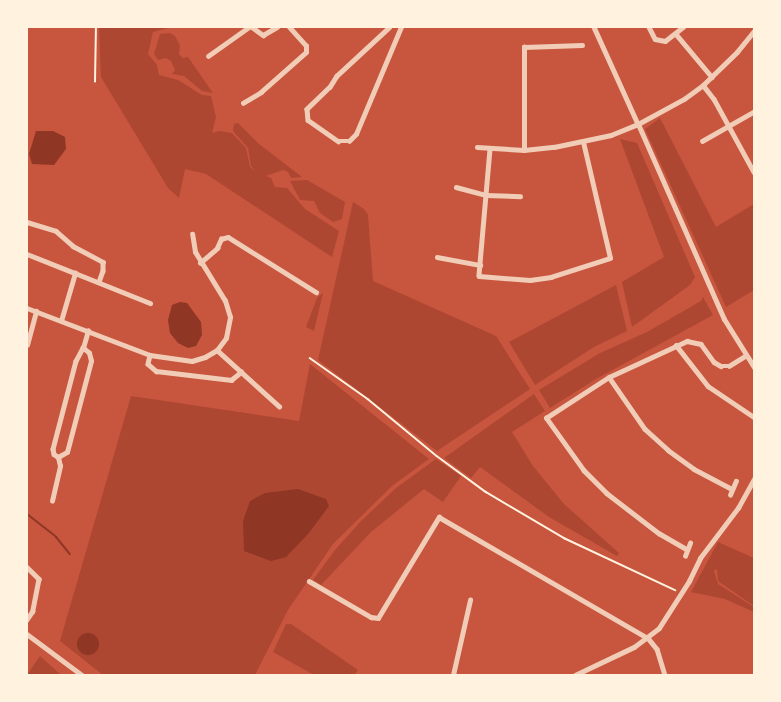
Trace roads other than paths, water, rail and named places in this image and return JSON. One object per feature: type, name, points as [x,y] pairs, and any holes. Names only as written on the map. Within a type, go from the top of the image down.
[{"type":"street","points":[[207,56],[250,27],[263,35],[277,27]]},
{"type":"street","points":[[243,103],[261,92],[306,52],[306,46],[289,27]]},
{"type":"street","points":[[390,27],[337,76],[330,87],[307,109],[308,120],[338,141],[349,141],[356,134],[401,27]]},
{"type":"street","points":[[594,27],[723,319],[745,356],[754,366]]},
{"type":"street","points":[[649,27],[655,39],[665,40],[683,27]]},
{"type":"street","points":[[477,147],[524,150],[583,142],[638,124],[684,99],[703,85],[754,31]]},
{"type":"street","points":[[676,34],[712,77]]},
{"type":"street","points":[[524,150],[524,47],[582,45]]},
{"type":"street","points":[[703,85],[754,172]]},
{"type":"street","points":[[702,141],[753,112]]},
{"type":"street","points":[[490,149],[479,276],[530,280],[551,277],[609,258],[583,142]]},
{"type":"street","points":[[456,187],[486,195],[520,196]]},
{"type":"street","points":[[27,222],[56,231],[73,246],[103,262],[99,282]]},
{"type":"street","points":[[27,308],[150,355],[192,361],[217,350],[226,338],[229,312],[225,300],[200,263],[195,252],[192,234]]},
{"type":"street","points":[[200,263],[217,248],[221,239],[228,237],[316,292]]},
{"type":"street","points":[[27,254],[150,303]]},
{"type":"street","points":[[437,257],[480,265]]},
{"type":"street","points":[[61,321],[75,273]]},
{"type":"street","points":[[27,345],[36,311]]},
{"type":"street","points":[[52,501],[60,466],[53,449],[75,361],[83,348],[88,332]]},
{"type":"street","points":[[687,550],[659,534],[607,494],[578,462],[546,418],[609,377],[676,345],[692,340],[701,344],[714,362],[721,366],[729,366],[745,356]]},
{"type":"street","points":[[676,345],[708,386],[754,417]]},
{"type":"street","points":[[58,458],[67,452],[91,361],[89,353],[83,348]]},
{"type":"street","points":[[217,350],[279,406]]},
{"type":"street","points":[[150,355],[148,364],[156,371],[231,380],[241,372]]},
{"type":"street","points":[[609,377],[625,404],[668,450],[694,469],[732,489]]},
{"type":"street","points":[[575,675],[648,638],[659,627],[682,592],[700,558],[738,508],[754,479]]},
{"type":"street","points":[[730,495],[736,481]]},
{"type":"street","points":[[309,582],[372,617],[378,618],[439,517],[648,638],[657,649],[665,675]]},
{"type":"street","points":[[685,556],[690,543]]},
{"type":"street","points":[[27,567],[39,579],[33,611],[27,620]]},
{"type":"street","points":[[453,675],[470,600]]},
{"type":"street","points":[[27,634],[82,675]]},
{"type":"waterway","points":[[27,514],[56,537],[70,554]]}]
